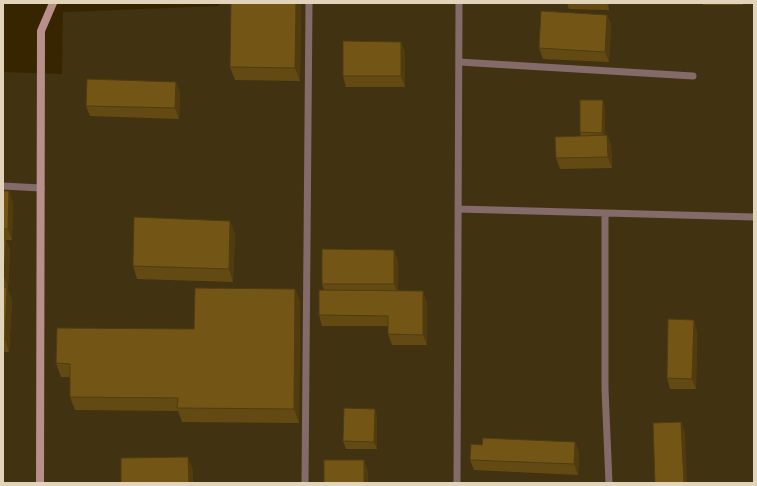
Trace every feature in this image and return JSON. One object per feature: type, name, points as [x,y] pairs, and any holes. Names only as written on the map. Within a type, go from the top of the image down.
[{"type":"street","points":[[40,483],[41,31],[53,3]]},
{"type":"lane","points":[[305,483],[309,3]]},
{"type":"lane","points":[[457,483],[459,3]]},
{"type":"lane","points":[[459,62],[693,76]]},
{"type":"lane","points":[[3,186],[40,188]]},
{"type":"lane","points":[[458,209],[754,217]]},
{"type":"lane","points":[[605,213],[605,389],[609,483]]},
{"type":"shaded area","points":[[219,3],[754,3],[754,483],[3,483],[3,72],[62,74],[63,12],[219,6]]},
{"type":"building","points":[[231,3],[296,3],[295,68],[230,67]]},
{"type":"building","points":[[541,11],[607,15],[605,52],[539,48]]},
{"type":"building","points":[[343,41],[401,42],[401,76],[343,76]]},
{"type":"building","points":[[87,79],[176,82],[175,108],[86,106]]},
{"type":"building","points":[[580,100],[603,100],[602,133],[580,132]]},
{"type":"building","points":[[607,135],[608,157],[556,158],[555,137]]},
{"type":"building","points":[[3,191],[9,191],[8,229],[3,229]]},
{"type":"building","points":[[134,217],[230,221],[229,269],[133,266]]},
{"type":"building","points":[[3,240],[6,240],[4,277],[3,277]]},
{"type":"building","points":[[322,249],[394,250],[394,284],[322,284]]},
{"type":"building","points":[[3,287],[7,287],[5,339],[3,339]]},
{"type":"building","points":[[195,288],[295,289],[294,409],[177,408],[178,398],[70,397],[70,364],[56,363],[57,328],[194,329]]},
{"type":"building","points":[[319,290],[423,291],[423,335],[388,334],[388,316],[319,315]]},
{"type":"building","points":[[668,319],[694,320],[692,379],[667,378]]},
{"type":"building","points":[[344,408],[375,409],[374,442],[343,441]]},
{"type":"building","points":[[681,422],[684,483],[655,483],[653,423]]},
{"type":"building","points":[[483,438],[575,442],[574,464],[470,460],[471,444],[482,445]]},
{"type":"building","points":[[188,457],[189,483],[121,483],[121,458]]},
{"type":"building","points":[[324,460],[364,460],[364,483],[324,483]]}]
